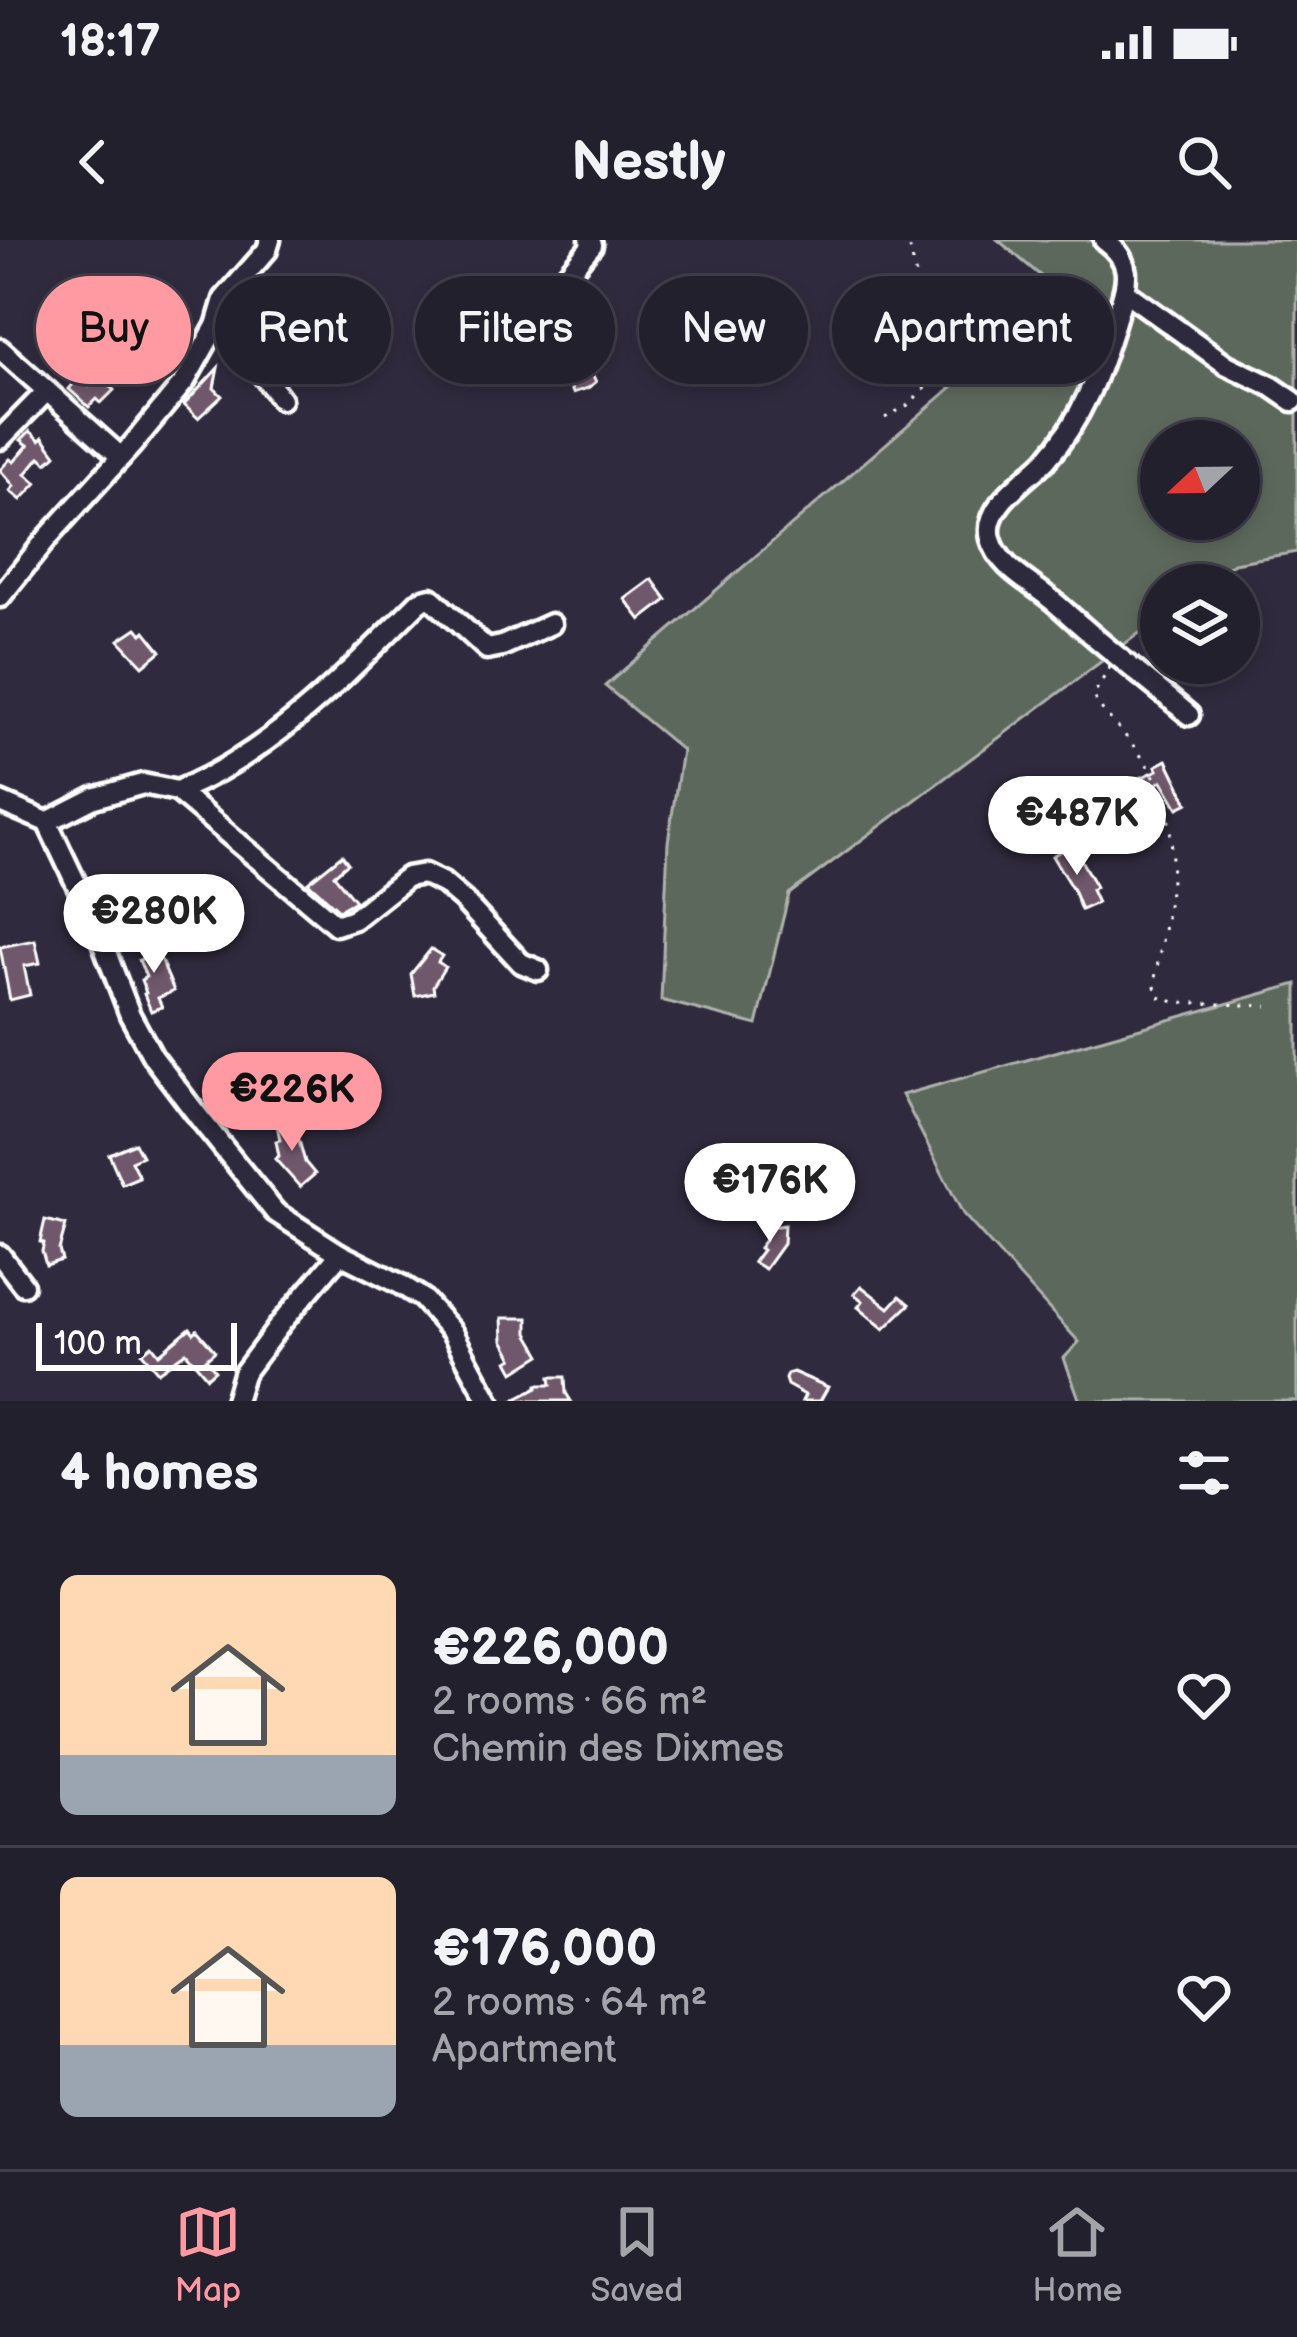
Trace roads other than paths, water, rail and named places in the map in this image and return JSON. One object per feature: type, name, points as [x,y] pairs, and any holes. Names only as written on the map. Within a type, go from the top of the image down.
[{"type":"street","points":[[244,276],[270,240]]},
{"type":"street","points":[[566,276],[592,245],[590,240]]},
{"type":"street","points":[[1104,240],[1122,256],[1127,268],[1100,370],[1083,409],[1048,458],[992,517],[990,536],[1016,574],[1190,715]]},
{"type":"street","points":[[1124,290],[1227,365],[1293,401]]},
{"type":"street","points":[[0,597],[185,381],[215,328]]},
{"type":"street","points":[[0,349],[121,457]]},
{"type":"street","points":[[270,384],[281,399]]},
{"type":"street","points":[[0,439],[47,391]]},
{"type":"street","points":[[177,791],[211,777],[305,710],[420,602],[431,598],[488,649],[550,624]]},
{"type":"street","points":[[47,822],[94,798],[143,784],[177,791],[336,925],[354,919],[407,877],[424,874],[464,901],[521,963],[538,970]]},
{"type":"street","points":[[0,802],[47,822],[94,921],[130,1015],[153,1057],[275,1212],[422,1298],[452,1332],[489,1401]]},
{"type":"street","points":[[235,1401],[244,1374],[340,1254]]},
{"type":"street","points":[[0,1255],[23,1285]]}]
